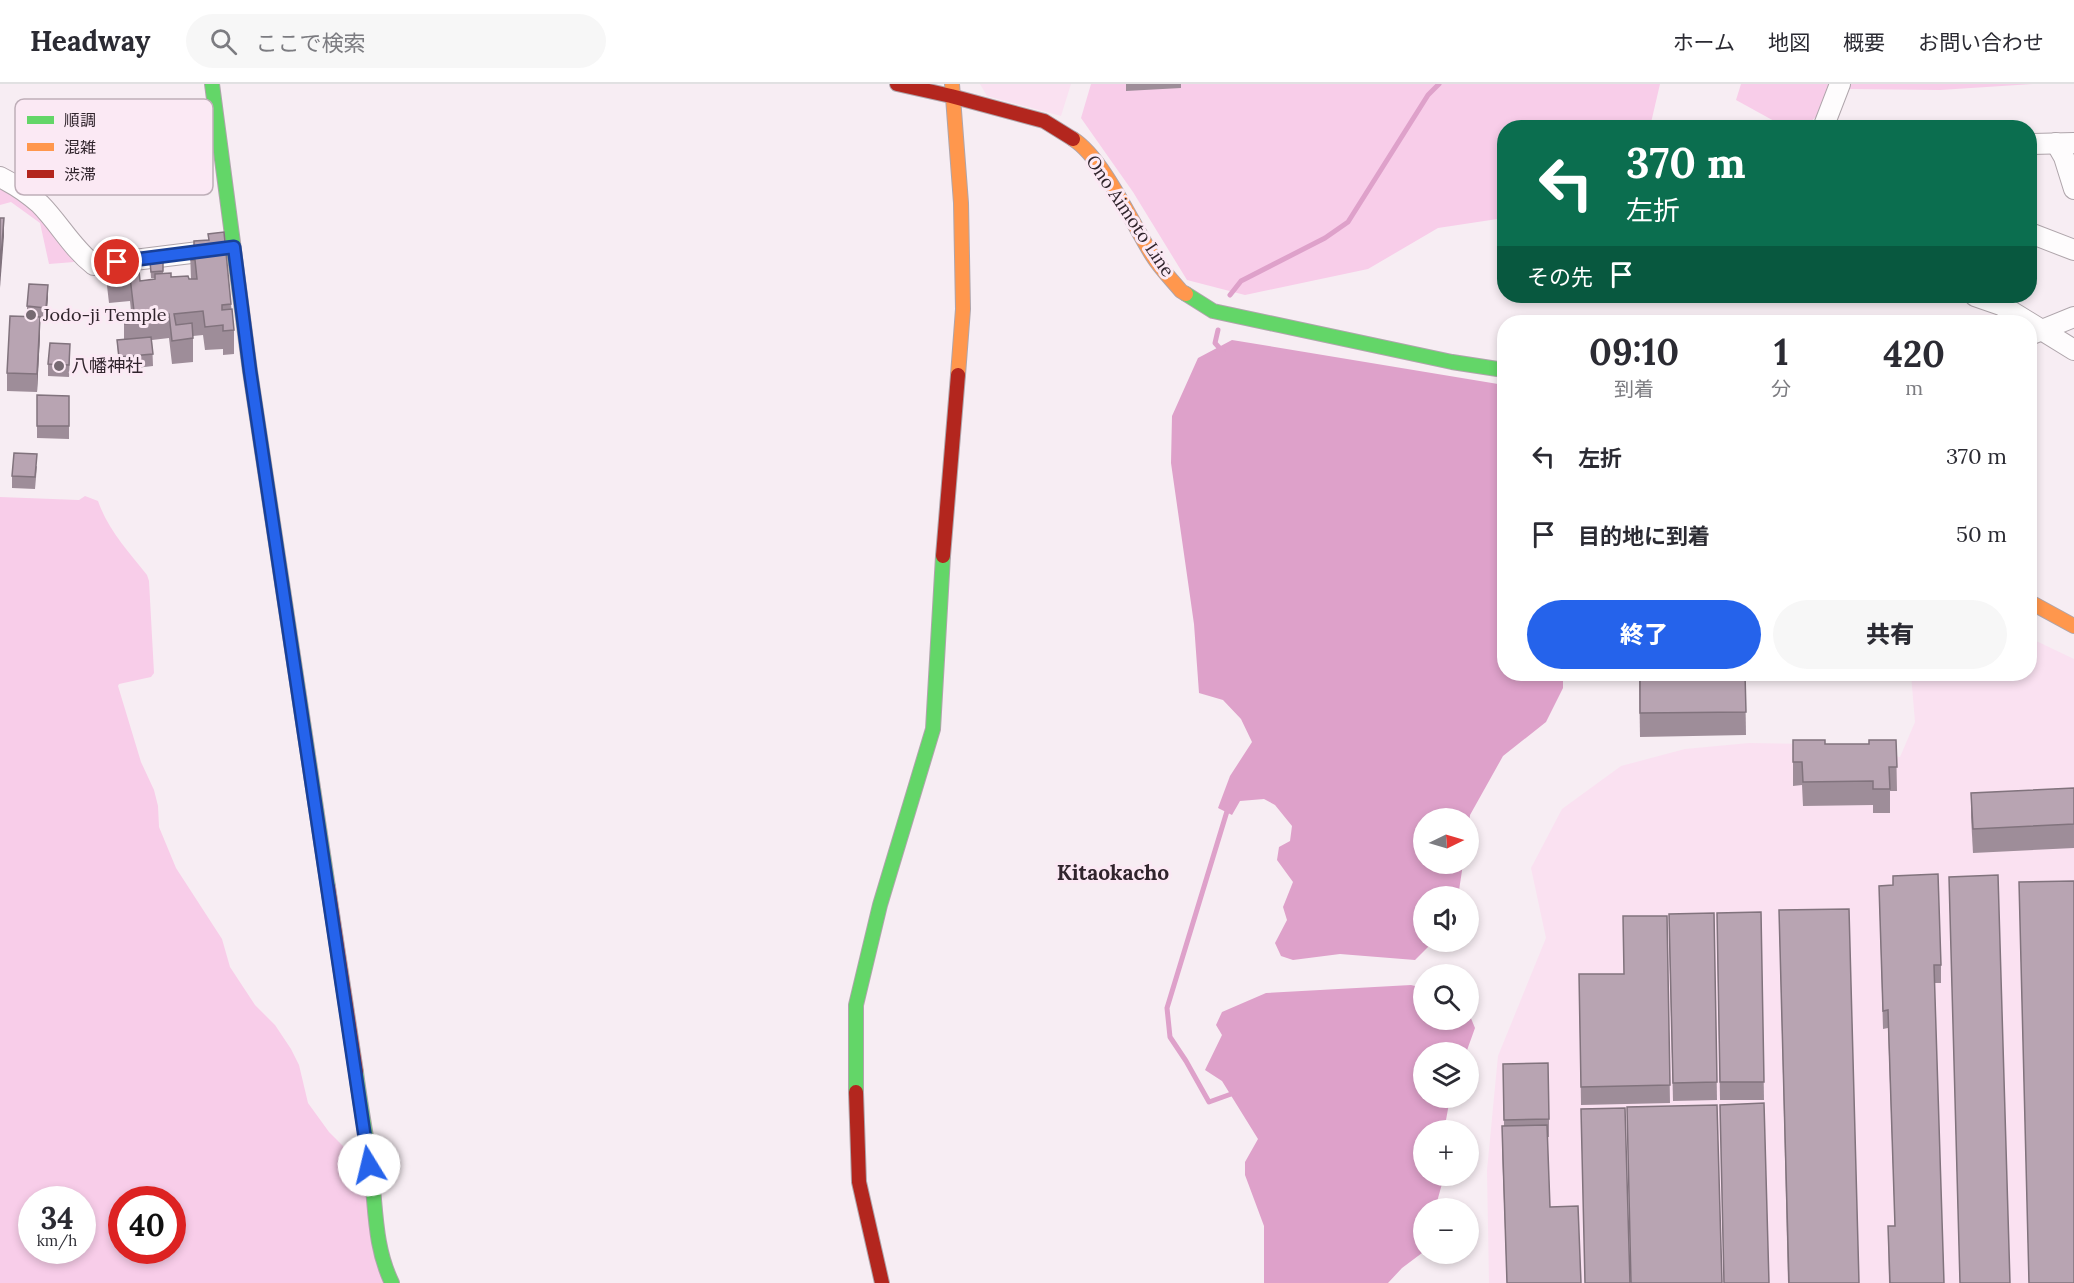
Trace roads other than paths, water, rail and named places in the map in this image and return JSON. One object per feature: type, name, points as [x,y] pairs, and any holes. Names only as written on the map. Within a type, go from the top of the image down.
[{"type":"street","points":[[212,84],[250,371],[373,1187],[377,1242],[392,1283]]},
{"type":"street","name":"Ono Aimoto Line","points":[[897,84],[952,90],[1044,121],[1079,143],[1104,173],[1153,257],[1181,291],[1213,311],[1452,362],[1497,369]]},
{"type":"street","points":[[1826,120],[1840,84]]},
{"type":"street","points":[[882,1283],[859,1182],[855,1063],[856,1005],[880,905],[933,729],[940,600],[963,309],[961,203],[952,90]]},
{"type":"street","points":[[2037,144],[2065,143],[2064,157],[2074,189]]},
{"type":"street","points":[[0,177],[15,185]]},
{"type":"street","points":[[28,195],[39,204],[82,256],[94,265],[234,247]]},
{"type":"street","points":[[2037,236],[2074,250]]},
{"type":"street","points":[[1998,303],[2014,315]]},
{"type":"street","points":[[2037,333],[2074,317]]},
{"type":"street","points":[[2037,333],[2074,350]]},
{"type":"street","points":[[2037,607],[2074,626]]},
{"type":"waterway","points":[[1230,295],[1241,281],[1325,238],[1348,222],[1428,95],[1439,84]]},
{"type":"waterway","points":[[1218,330],[1215,343],[1223,352]]},
{"type":"waterway","points":[[1228,808],[1167,1008],[1170,1037],[1209,1102],[1234,1093]]},
{"type":"place","name":"Jodo-ji Temple","points":[[31,315]]},
{"type":"place","name":"八幡神社","points":[[59,366]]},
{"type":"district","name":"Kitaokacho","points":[[1113,873]]}]
